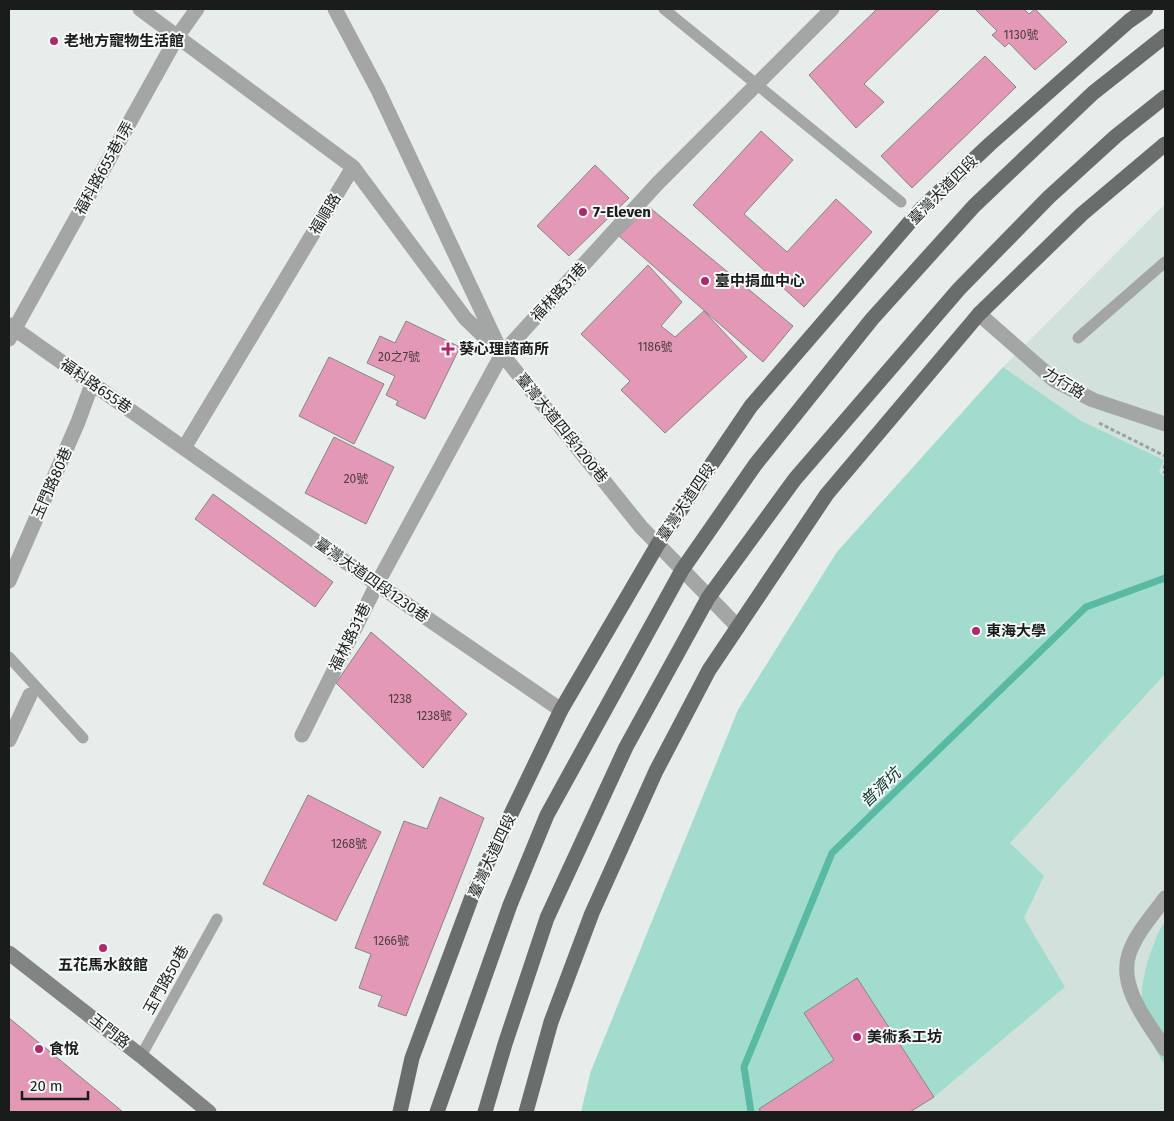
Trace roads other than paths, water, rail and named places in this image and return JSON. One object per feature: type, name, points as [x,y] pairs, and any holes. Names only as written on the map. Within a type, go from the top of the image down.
[{"type":"main road","name":"臺灣大道四段","points":[[400,1112],[412,1058],[474,891],[561,710],[658,544],[751,406],[922,208],[998,137],[1146,9]]},
{"type":"main road","points":[[437,1112],[510,905],[548,815],[682,570],[755,465],[866,327],[974,206],[1093,93],[1165,36]]},
{"type":"main road","points":[[485,1112],[546,918],[626,747],[708,598],[795,479],[959,289],[1049,197],[1116,136],[1165,98]]},
{"type":"main road","points":[[526,1112],[551,1022],[592,913],[661,763],[709,670],[827,494],[979,314],[1082,214],[1165,144]]},
{"type":"street","points":[[140,9],[353,167],[465,318],[502,354]]},
{"type":"street","name":"福科路655巷1弄","points":[[11,331],[178,38],[197,9]]},
{"type":"street","name":"臺灣大道四段1200巷","points":[[335,9],[378,90],[502,354],[658,544],[738,627]]},
{"type":"street","name":"福林路31巷","points":[[302,735],[376,584],[502,354],[657,184],[832,9]]},
{"type":"street","name":"福順路","points":[[184,448],[353,167]]},
{"type":"street","name":"力行路","points":[[979,314],[1054,380],[1093,400],[1165,424]]},
{"type":"street","name":"福科路655巷","points":[[11,331],[184,448]]},
{"type":"street","name":"玉門路80巷","points":[[9,581],[71,439],[92,384]]},
{"type":"street","name":"臺灣大道四段1230巷","points":[[184,448],[376,584],[561,710]]},
{"type":"street","points":[[9,740],[30,695]]},
{"type":"street","points":[[1165,898],[1138,936],[1128,955],[1128,982],[1136,1006],[1165,1049]]},
{"type":"street","name":"玉門路","points":[[9,953],[142,1056],[208,1112]]},
{"type":"lane","points":[[664,9],[759,84],[901,202]]},
{"type":"lane","points":[[1078,338],[1165,262]]},
{"type":"lane","points":[[9,657],[83,738]]},
{"type":"lane","name":"玉門路50巷","points":[[142,1056],[217,919]]},
{"type":"waterway","name":"普濟坑","points":[[751,1112],[744,1067],[832,853],[1086,607],[1165,578]]},
{"type":"place","name":"老地方寵物生活館","points":[[54,41]]},
{"type":"place","name":"7-Eleven","points":[[583,212]]},
{"type":"place","name":"臺中捐血中心","points":[[705,281]]},
{"type":"place","name":"葵心理諮商所","points":[[448,349]]},
{"type":"place","name":"東海大學","points":[[976,631]]},
{"type":"place","name":"五花馬水餃館","points":[[103,948]]},
{"type":"place","name":"美術系工坊","points":[[857,1037]]},
{"type":"place","name":"食悅","points":[[39,1049]]}]
